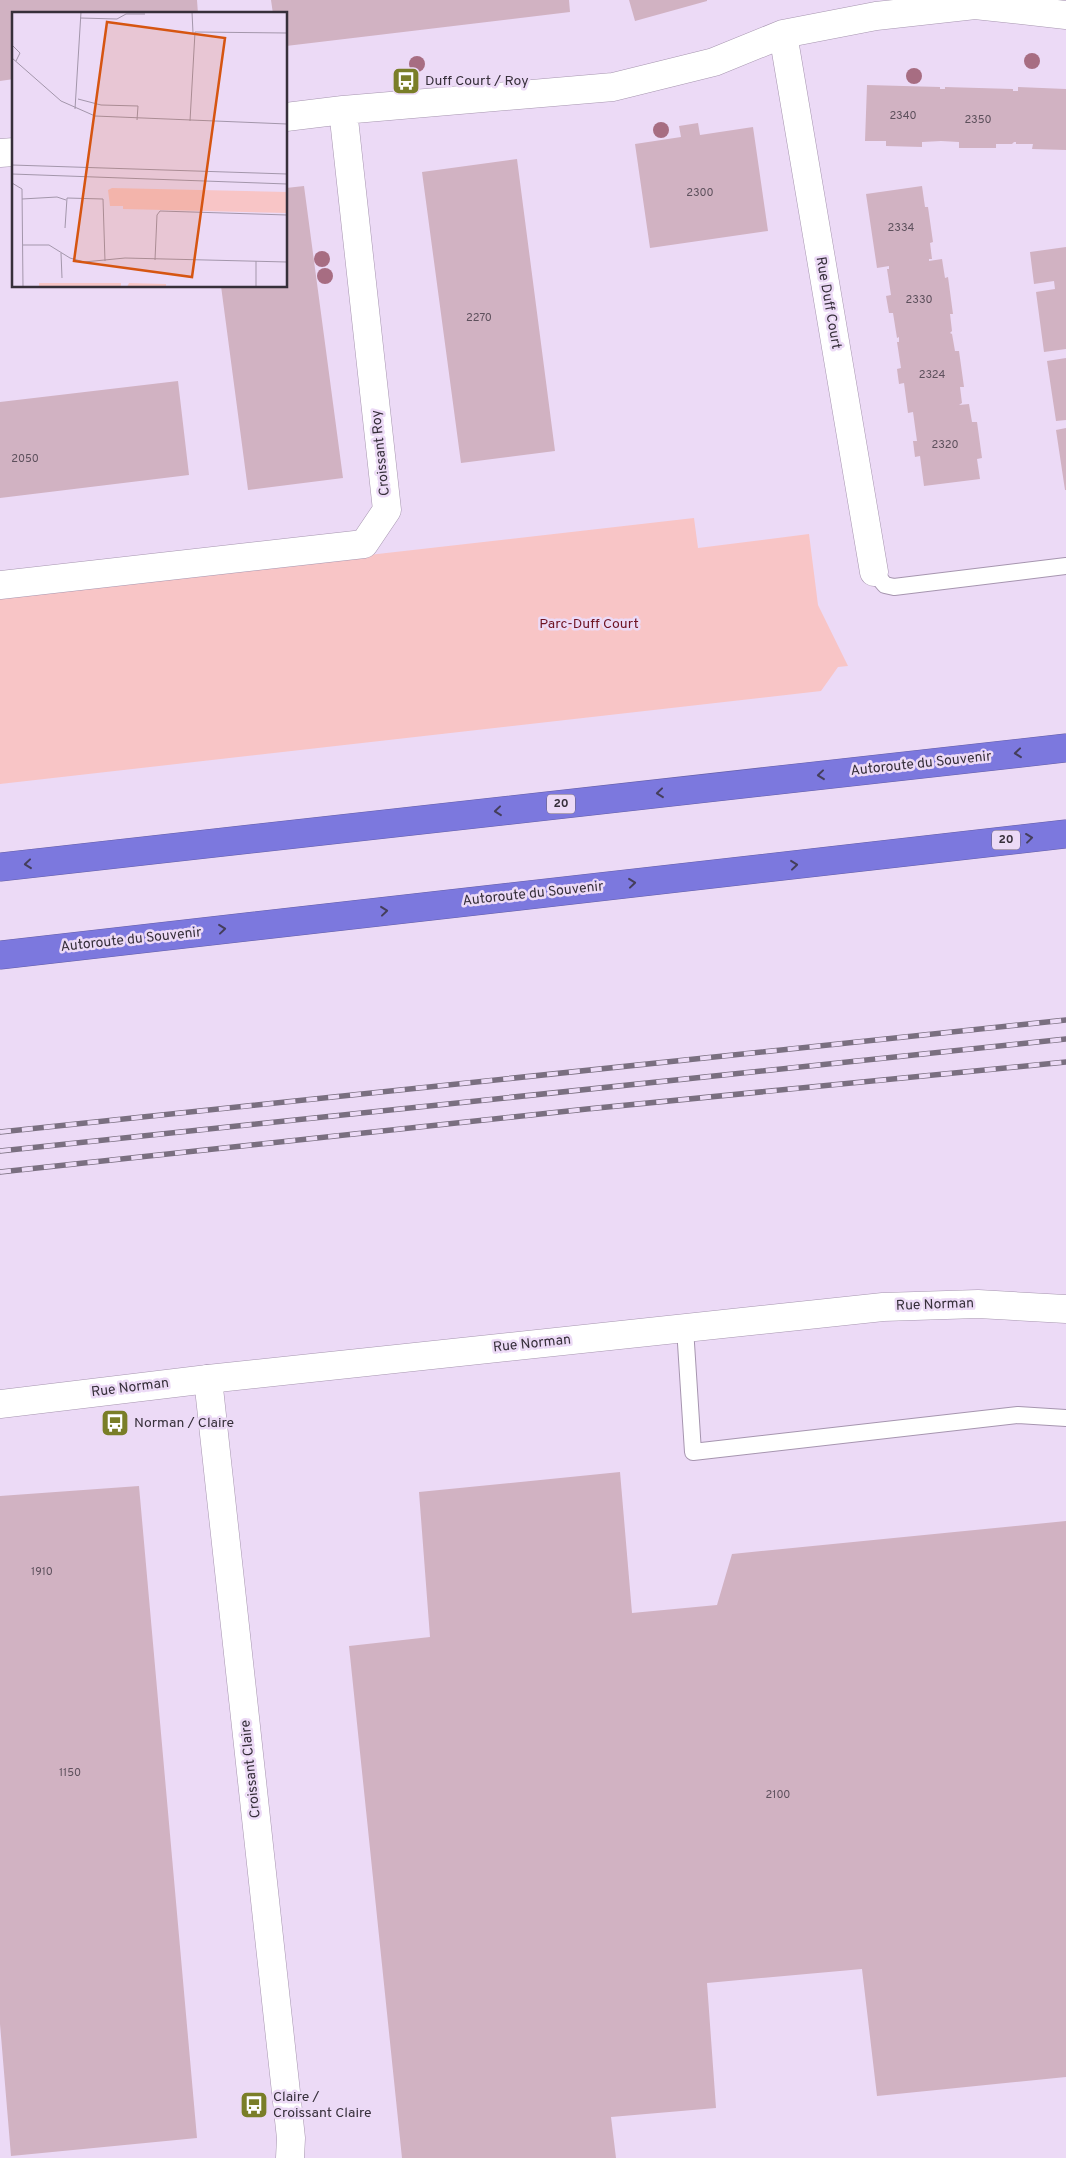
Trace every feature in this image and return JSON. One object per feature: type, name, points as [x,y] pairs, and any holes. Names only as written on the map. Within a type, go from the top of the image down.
[{"type":"highway","name":"Autoroute du Souvenir","points":[[0,867],[1066,748]]},
{"type":"highway","name":"Autoroute du Souvenir","points":[[0,955],[1066,834]]},
{"type":"street","points":[[288,117],[343,110],[613,88],[714,62],[783,34],[876,16],[975,5],[1066,15]]},
{"type":"street","name":"Rue Duff Court","points":[[783,34],[874,572]]},
{"type":"street","name":"Croissant Roy","points":[[0,585],[364,544],[387,510],[343,110]]},
{"type":"street","name":"Rue Norman","points":[[0,1404],[208,1379],[848,1310],[926,1305],[1020,1305],[1066,1309]]},
{"type":"street","name":"Croissant Claire","points":[[208,1379],[291,2138],[290,2158]]},
{"type":"lane","points":[[874,572],[885,585],[894,587],[1066,566]]},
{"type":"lane","points":[[685,1328],[692,1452],[1018,1415],[1066,1418]]},
{"type":"green space","name":"Parc-Duff Court","points":[[694,518],[698,548],[809,534],[818,605],[848,666],[838,667],[821,691],[0,784],[0,597]]},
{"type":"building","points":[[0,0],[197,0],[198,12],[12,12],[12,79],[0,81]]},
{"type":"building","points":[[271,0],[569,0],[570,12],[288,46],[288,12],[273,12]]},
{"type":"building","points":[[629,0],[707,0],[707,1],[635,21]]},
{"type":"building","points":[[867,85],[940,87],[940,89],[945,89],[945,87],[1013,89],[1013,91],[1018,91],[1018,87],[1066,89],[1066,150],[1032,149],[1033,144],[1016,144],[1016,142],[1012,144],[996,144],[996,148],[959,148],[959,142],[922,142],[922,147],[886,146],[886,141],[865,141]]},
{"type":"building","points":[[698,123],[700,135],[753,127],[768,231],[650,248],[635,144],[681,137],[679,126]]},
{"type":"building","points":[[517,159],[555,451],[461,463],[422,172]]},
{"type":"building","points":[[304,186],[343,478],[248,490],[221,288],[288,288],[288,188]]},
{"type":"building","points":[[922,186],[925,207],[928,207],[933,242],[930,243],[932,259],[929,259],[929,261],[942,259],[945,278],[948,277],[953,314],[950,314],[952,331],[950,333],[952,334],[955,351],[959,351],[964,387],[960,387],[962,403],[959,405],[969,404],[972,422],[977,422],[982,458],[977,459],[980,479],[924,486],[920,456],[915,457],[913,441],[917,441],[913,412],[908,413],[904,383],[899,384],[897,369],[901,368],[897,342],[899,342],[899,337],[897,338],[893,313],[889,313],[886,296],[891,295],[887,269],[889,269],[889,266],[877,268],[866,194]]},
{"type":"building","points":[[1066,247],[1066,349],[1044,352],[1036,292],[1055,289],[1054,281],[1034,284],[1030,252]]},
{"type":"building","points":[[1066,358],[1066,420],[1056,421],[1047,361]]},
{"type":"building","points":[[178,381],[189,475],[0,498],[0,402]]},
{"type":"building","points":[[1066,428],[1066,490],[1065,490],[1056,430]]},
{"type":"building","points":[[620,1472],[632,1613],[717,1605],[732,1554],[1066,1521],[1066,2077],[877,2096],[862,1969],[707,1983],[716,2108],[611,2117],[616,2158],[402,2158],[349,1646],[430,1637],[419,1492]]},
{"type":"building","points":[[139,1486],[197,2138],[11,2156],[0,2024],[0,1496]]},
{"type":"railway","points":[[0,1132],[1066,1020]]},
{"type":"railway","points":[[0,1151],[1066,1039]]},
{"type":"railway","points":[[0,1172],[587,1109],[1066,1062]]},
{"type":"place","name":"Duff Court / Roy","points":[[406,81]]},
{"type":"place","name":"Norman / Claire","points":[[115,1423]]},
{"type":"place","name":"Claire / Croissant Claire","points":[[254,2105]]}]
